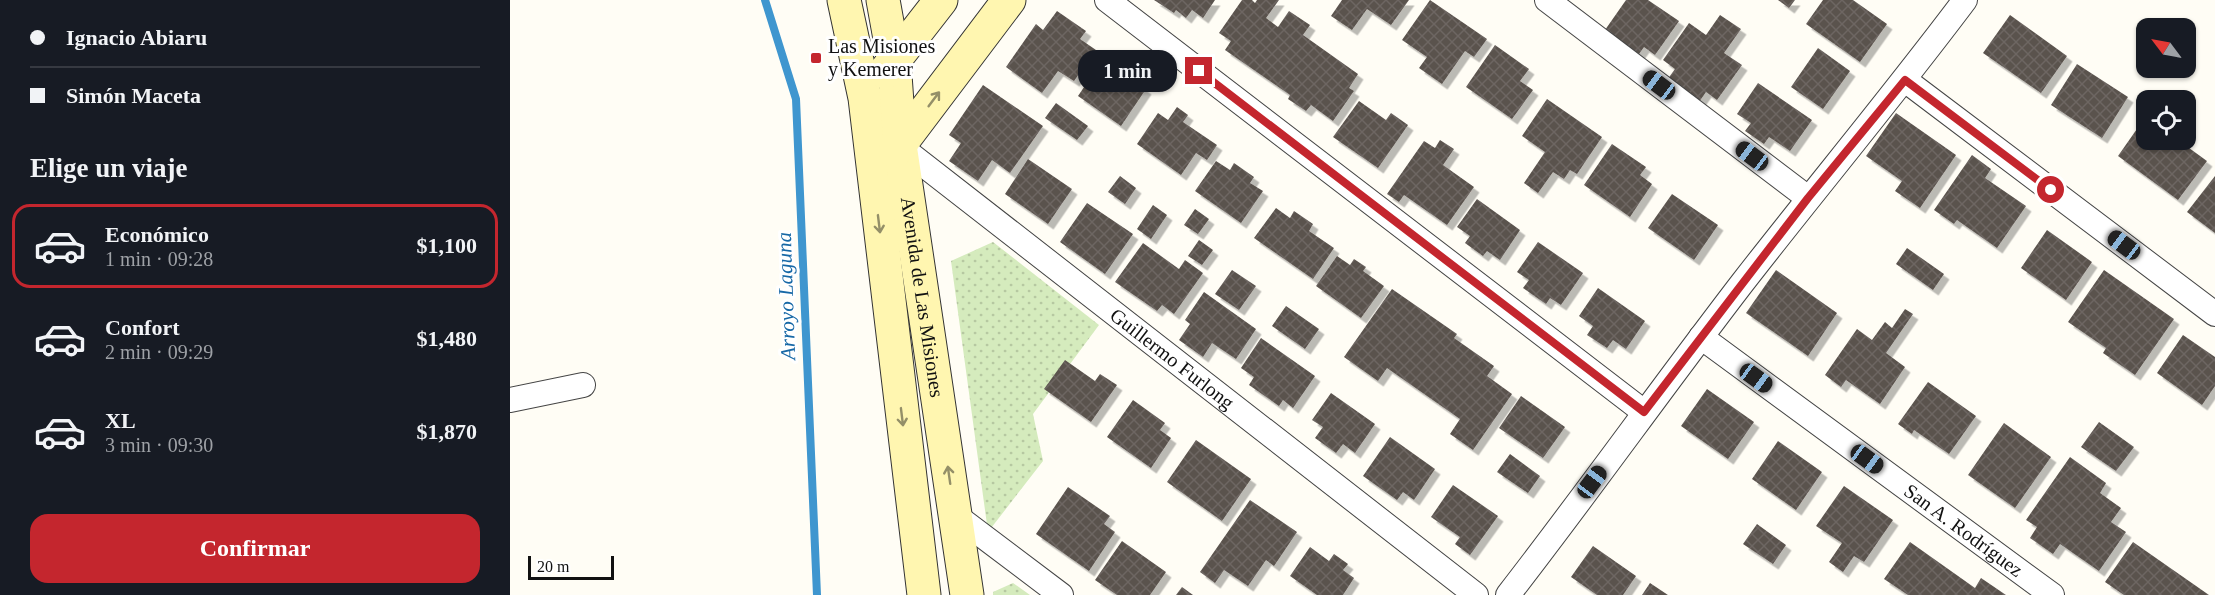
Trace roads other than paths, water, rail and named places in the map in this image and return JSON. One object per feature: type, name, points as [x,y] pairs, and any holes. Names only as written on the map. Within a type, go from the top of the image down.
[{"type":"main road","name":"Avenida de Las Misiones","points":[[844,0],[866,112],[924,595]]},
{"type":"main road","name":"Avenida de Las Misiones","points":[[883,0],[894,61],[900,145],[967,595]]},
{"type":"main road","points":[[866,112],[894,61],[941,0]]},
{"type":"main road","points":[[874,179],[1009,0]]},
{"type":"street","points":[[1107,0],[1644,412]]},
{"type":"street","points":[[1547,0],[1808,198]]},
{"type":"street","points":[[1515,593],[1644,412],[1701,337],[1808,198],[1905,80],[1954,4]]},
{"type":"street","points":[[1905,80],[2215,314]]},
{"type":"street","name":"Guillermo Furlong","points":[[866,112],[900,145],[1476,595]]},
{"type":"street","name":"San A. Rodríguez","points":[[1701,337],[2052,595]]},
{"type":"street","points":[[510,400],[583,385]]},
{"type":"street","points":[[955,515],[1061,595]]},
{"type":"waterway","name":"Arroyo Laguna","points":[[765,0],[796,99],[817,595]]},
{"type":"place","name":"Las Misiones y Kemerer","points":[[816,58]]}]
